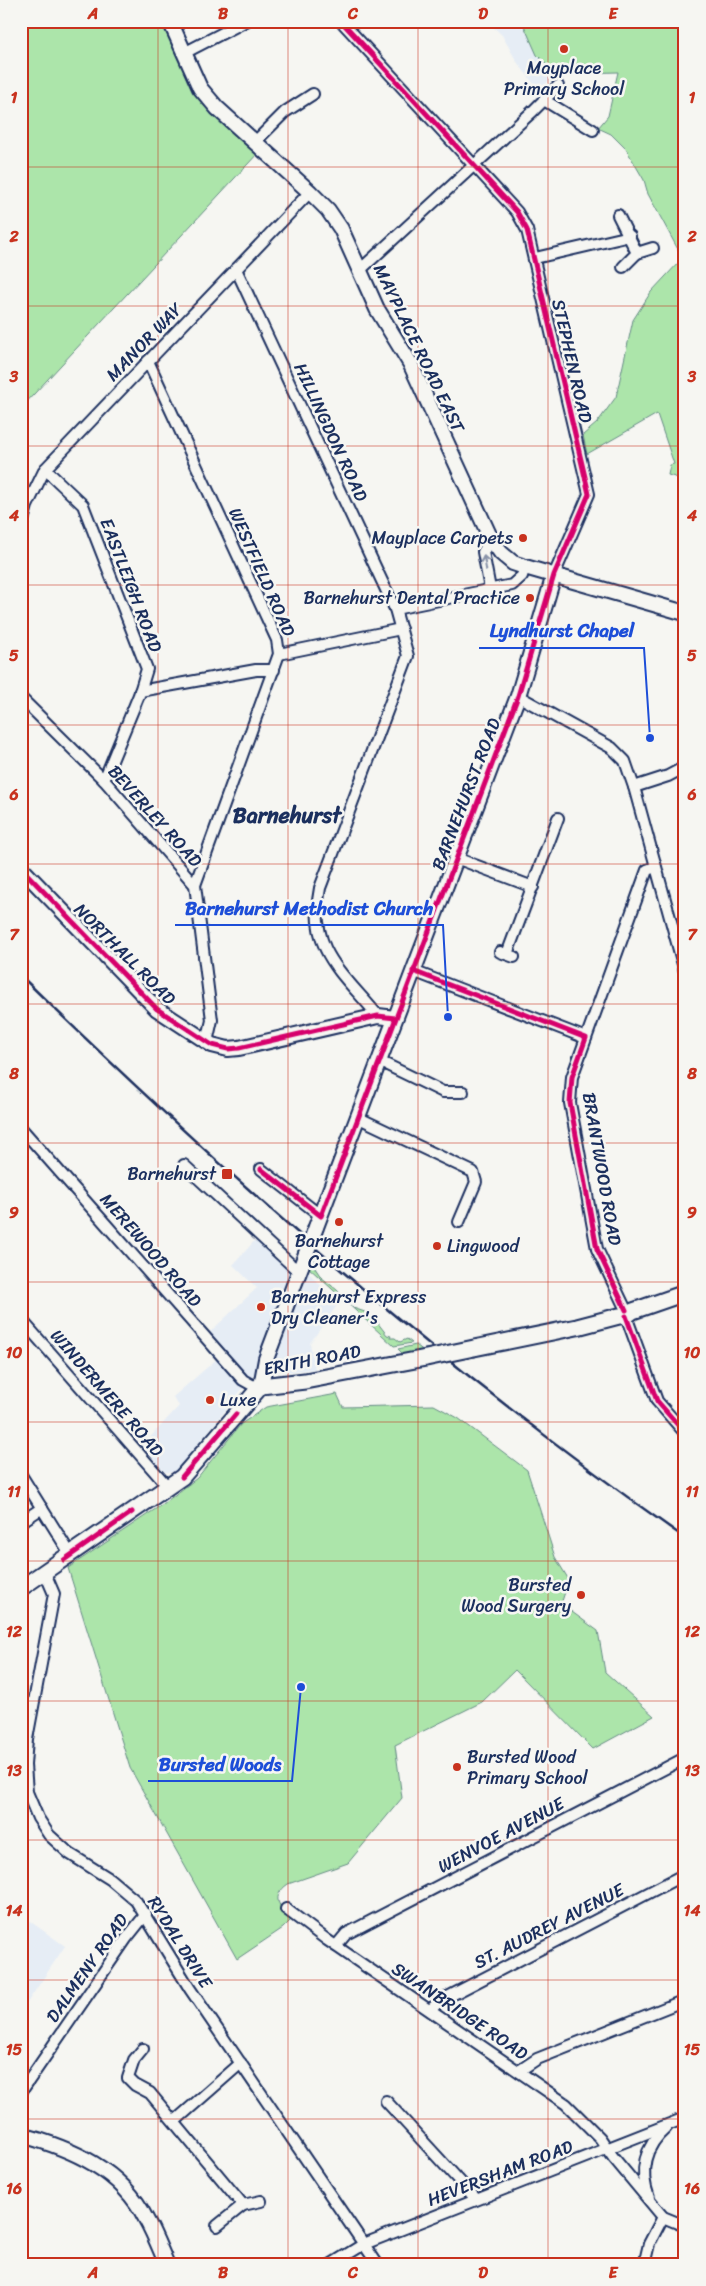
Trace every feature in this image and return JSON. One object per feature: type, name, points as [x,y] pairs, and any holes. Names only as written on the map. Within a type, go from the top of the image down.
[{"type":"main road","name":"ERITH ROAD","points":[[21,1588],[169,1488],[195,1464],[261,1386],[305,1381],[577,1328],[685,1293]]},
{"type":"street","name":"MAYPLACE ROAD EAST","points":[[170,21],[200,88],[217,108],[310,192],[328,210],[341,229],[378,309],[410,364],[491,540],[501,553],[513,563],[525,567],[685,612]]},
{"type":"street","points":[[184,53],[246,21]]},
{"type":"street","name":"STEPHEN ROAD","points":[[341,21],[517,212],[527,230],[589,494],[554,575]]},
{"type":"street","points":[[360,270],[558,86]]},
{"type":"street","points":[[255,142],[285,112],[313,94]]},
{"type":"street","points":[[544,100],[593,130]]},
{"type":"street","name":"MANOR WAY","points":[[21,528],[27,506],[45,469],[310,192]]},
{"type":"street","points":[[618,215],[637,253]]},
{"type":"street","points":[[535,258],[630,236]]},
{"type":"street","points":[[623,267],[637,253],[653,248]]},
{"type":"street","name":"HILLINGDON ROAD","points":[[236,269],[395,609],[401,629]]},
{"type":"street","name":"WESTFIELD ROAD","points":[[148,362],[277,640],[279,654],[195,885]]},
{"type":"street","name":"EASTLEIGH ROAD","points":[[45,469],[83,504],[147,669],[104,780]]},
{"type":"street","points":[[490,589],[484,552],[491,540]]},
{"type":"street","points":[[395,609],[512,585],[518,582],[525,567]]},
{"type":"street","name":"BARNEHURST ROAD","points":[[261,1386],[266,1359],[518,696],[554,575]]},
{"type":"street","points":[[279,654],[401,629],[408,656],[320,888],[318,900],[318,917],[323,942],[332,964],[378,1016]]},
{"type":"street","points":[[140,691],[256,670],[274,670]]},
{"type":"street","points":[[518,696],[612,748],[625,761],[634,787],[685,972]]},
{"type":"street","name":"BEVERLEY ROAD","points":[[21,698],[104,780],[195,885],[212,1020],[207,1042]]},
{"type":"street","points":[[634,787],[668,776],[685,766]]},
{"type":"street","points":[[507,955],[558,818]]},
{"type":"street","points":[[456,858],[533,887]]},
{"type":"street","name":"BRANTWOOD ROAD","points":[[656,867],[647,870],[572,1077],[570,1103],[597,1249],[626,1313],[657,1401],[685,1433]]},
{"type":"street","name":"NORTHALL ROAD","points":[[21,868],[157,1009],[207,1042],[219,1047],[239,1048],[378,1016],[395,1018]]},
{"type":"street","points":[[413,971],[586,1038]]},
{"type":"street","points":[[379,1061],[442,1092],[463,1092]]},
{"type":"street","points":[[359,1118],[473,1172],[476,1182],[458,1222]]},
{"type":"street","name":"MEREWOOD ROAD","points":[[21,1128],[243,1380],[252,1385],[261,1386]]},
{"type":"street","points":[[184,1165],[300,1268]]},
{"type":"street","points":[[261,1169],[318,1222]]},
{"type":"street","name":"WINDERMERE ROAD","points":[[21,1319],[169,1488]]},
{"type":"street","points":[[21,1474],[71,1555]]},
{"type":"street","points":[[21,1522],[42,1508]]},
{"type":"street","name":"RYDAL DRIVE","points":[[45,1573],[54,1594],[27,1739],[25,1764],[27,1792],[38,1818],[49,1836],[70,1854],[110,1879],[136,1900],[190,1989],[378,2265]]},
{"type":"street","name":"WENVOE AVENUE","points":[[336,1946],[346,1934],[685,1758]]},
{"type":"street","name":"ST. AUDREY AVENUE","points":[[430,2010],[440,2001],[685,1874]]},
{"type":"street","name":"SWANBRIDGE ROAD","points":[[286,1909],[336,1946],[566,2104],[600,2138],[663,2217]]},
{"type":"street","name":"DALMENY ROAD","points":[[21,2092],[126,1939],[146,1914]]},
{"type":"street","points":[[519,2071],[537,2059],[685,2000]]},
{"type":"street","points":[[143,2049],[134,2060],[128,2078],[135,2085],[150,2093],[175,2121],[243,2206]]},
{"type":"street","points":[[175,2121],[241,2063]]},
{"type":"street","points":[[386,2101],[476,2199]]},
{"type":"street","name":"HEVERSHAM ROAD","points":[[330,2265],[364,2244],[685,2118]]},
{"type":"street","points":[[651,2203],[644,2178],[645,2160],[656,2138],[673,2122]]},
{"type":"street","points":[[21,2135],[68,2150],[93,2162],[117,2179],[146,2217],[167,2265]]},
{"type":"street","points":[[217,2226],[243,2206],[261,2201]]},
{"type":"street","points":[[644,2265],[649,2244],[663,2217],[685,2226]]},
{"type":"shaded area","name":"Mayplace Primary School","points":[[487,21],[621,21],[575,68],[561,79],[556,74],[545,85],[546,87],[541,93],[517,62],[502,35]]},
{"type":"shaded area","points":[[257,1238],[306,1270],[338,1304],[310,1343],[315,1369],[256,1372],[178,1469],[174,1472],[165,1472],[142,1446],[179,1406],[173,1397],[226,1351],[210,1332],[257,1288],[233,1265]]},
{"type":"shaded area","points":[[21,1915],[65,1946],[21,2012]]},
{"type":"green space","points":[[21,21],[163,21],[195,94],[260,151],[21,408]]},
{"type":"green space","points":[[522,21],[685,21],[685,480],[668,475],[670,465],[674,464],[657,414],[587,454],[583,435],[597,423],[616,397],[633,320],[651,292],[680,261],[681,255],[648,194],[644,180],[626,149],[611,134],[598,128],[608,116],[618,72],[577,73],[575,68],[561,79],[537,55]]},
{"type":"green space","points":[[311,1257],[316,1262],[315,1268],[321,1277],[337,1290],[353,1308],[365,1312],[371,1319],[377,1322],[387,1335],[391,1336],[390,1338],[395,1338],[400,1342],[407,1339],[412,1343],[394,1346],[307,1266]]},
{"type":"green space","points":[[416,1345],[425,1352],[406,1357],[398,1349]]},
{"type":"green space","points":[[337,1394],[343,1407],[434,1405],[458,1418],[527,1470],[555,1557],[569,1580],[561,1604],[598,1631],[605,1672],[654,1716],[593,1749],[515,1670],[482,1702],[395,1745],[402,1798],[348,1863],[288,1884],[282,1889],[279,1893],[278,1902],[292,1919],[283,1928],[237,1959],[130,1768],[68,1568],[163,1504],[197,1478],[241,1424],[266,1407]]},
{"type":"railway","points":[[21,976],[179,1126],[341,1270],[510,1408],[596,1474],[685,1538]]},
{"type":"cycle path","points":[[261,1169],[321,1216],[518,696],[554,575],[589,494],[527,230],[517,212],[341,21]]},
{"type":"cycle path","points":[[21,868],[157,1009],[212,1045],[228,1049],[239,1048],[378,1016],[395,1018]]},
{"type":"cycle path","points":[[413,971],[586,1038],[572,1077],[570,1103],[597,1249],[626,1310]]},
{"type":"cycle path","points":[[626,1316],[657,1401],[685,1433]]},
{"type":"cycle path","points":[[182,1477],[236,1414]]},
{"type":"cycle path","points":[[64,1560],[132,1512]]},
{"type":"place","name":"Mayplace Primary School","points":[[564,49]]},
{"type":"place","name":"Mayplace Carpets","points":[[523,538]]},
{"type":"place","name":"Barnehurst Dental Practice","points":[[530,598]]},
{"type":"place","name":"Lyndhurst Chapel","points":[[650,738]]},
{"type":"place","name":"Barnehurst Methodist Church","points":[[448,1017]]},
{"type":"place","name":"Barnehurst","points":[[227,1174]]},
{"type":"place","name":"Barnehurst Cottage","points":[[339,1222]]},
{"type":"place","name":"Lingwood","points":[[437,1246]]},
{"type":"place","name":"Barnehurst Express Dry Cleaner's","points":[[261,1307]]},
{"type":"place","name":"Luxe","points":[[210,1400]]},
{"type":"place","name":"Bursted Wood Surgery","points":[[581,1595]]},
{"type":"place","name":"Bursted Woods","points":[[301,1687]]},
{"type":"place","name":"Bursted Wood Primary School","points":[[457,1767]]},
{"type":"district","name":"Barnehurst","points":[[287,815]]}]
